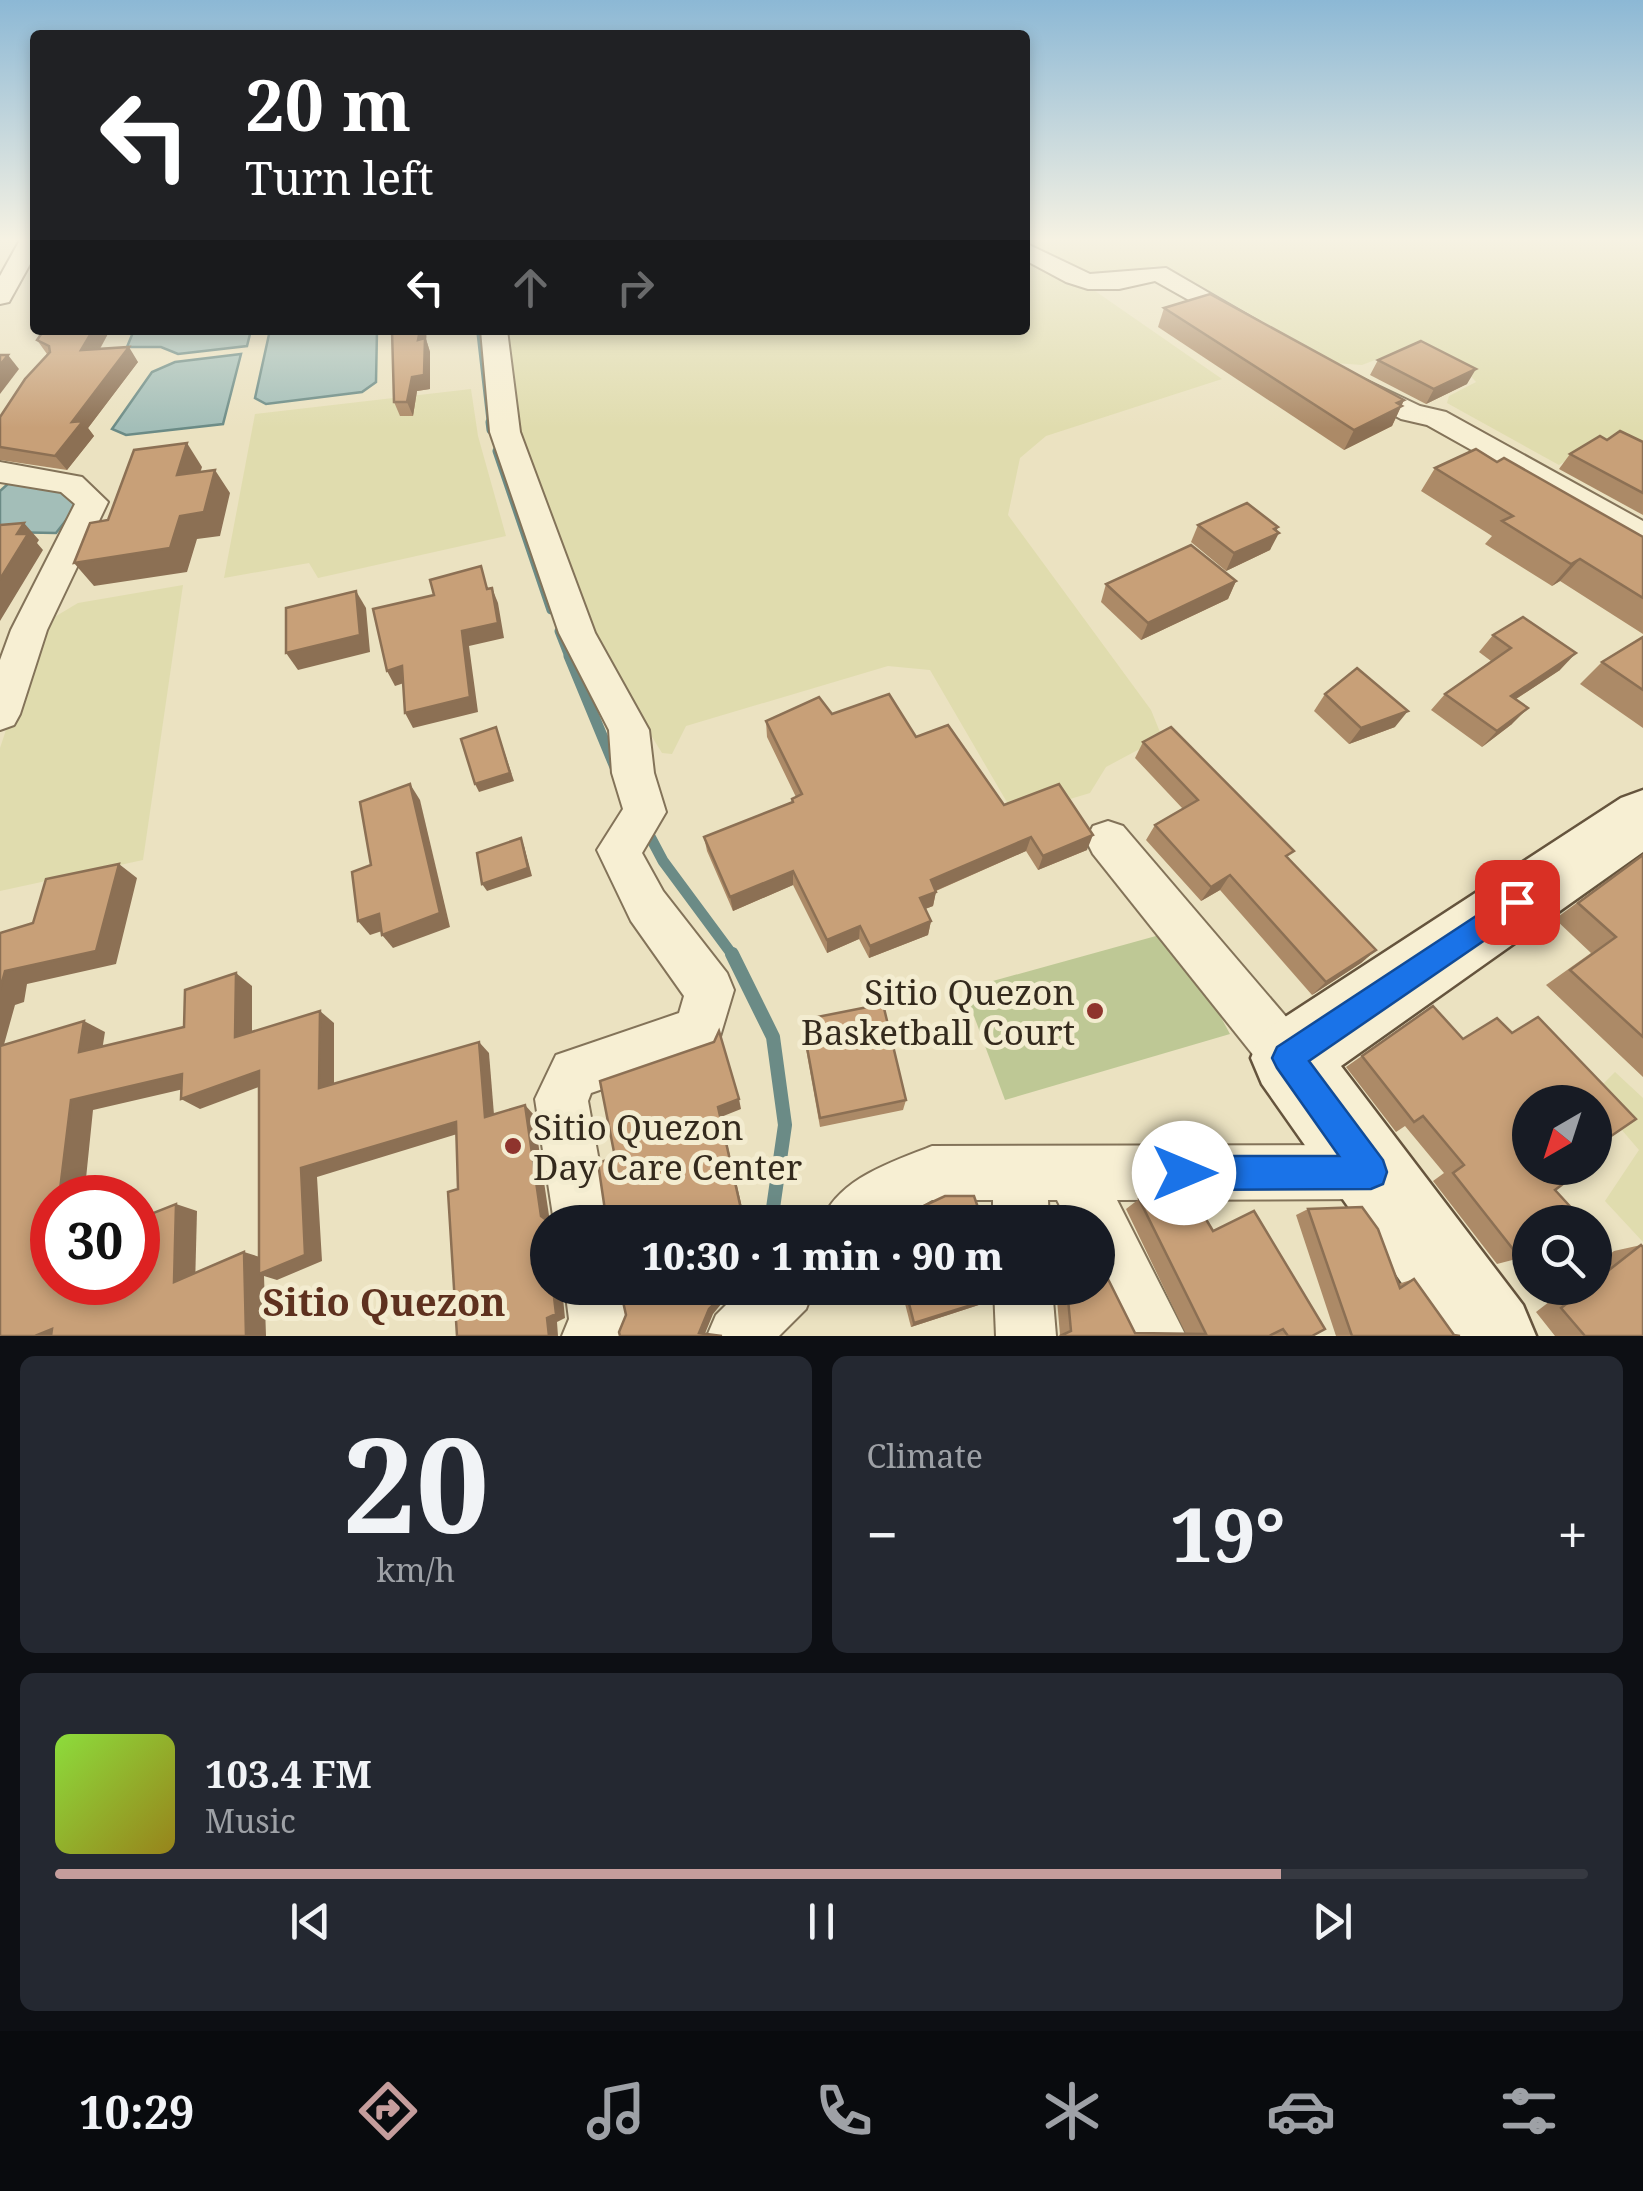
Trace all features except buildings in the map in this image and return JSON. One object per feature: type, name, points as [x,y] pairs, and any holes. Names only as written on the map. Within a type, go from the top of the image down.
[{"type":"street","points":[[1211,302],[1276,338]]},
{"type":"street","points":[[495,335],[505,432],[578,632],[628,730],[633,774],[632,831],[625,868],[669,939],[710,990],[698,1032],[574,1073],[561,1099],[579,1205]]},
{"type":"street","points":[[1343,376],[1411,413],[1436,418],[1643,535]]},
{"type":"street","points":[[0,472],[71,484],[92,502],[29,630],[0,714]]},
{"type":"street","points":[[1288,1058],[1643,817]]},
{"type":"street","points":[[1108,840],[1288,1058],[1492,1336]]},
{"type":"street","points":[[871,1205],[891,1190],[932,1173],[1038,1190],[1371,1172]]},
{"type":"street","points":[[1038,1190],[1156,1336]]},
{"type":"street","points":[[592,1336],[599,1320],[597,1305]]},
{"type":"street","points":[[738,1336],[768,1305]]},
{"type":"street","points":[[1024,1305],[1026,1336]]},
{"type":"shaded area","points":[[1030,302],[1111,302],[1222,379],[1046,436],[1020,458],[1008,515],[1151,710],[1162,737],[1106,767],[1090,793],[1060,802],[1048,796],[1008,804],[930,670],[888,666],[686,726],[672,754],[662,753],[585,629],[513,431],[502,335],[1030,335]]},
{"type":"shaded area","points":[[1229,302],[1643,302],[1643,461],[1600,440],[1559,465],[1447,403],[1449,396],[1476,382],[1467,372],[1425,352],[1401,350],[1362,365],[1334,363]]},
{"type":"shaded area","points":[[471,389],[478,436],[506,536],[318,578],[309,563],[224,578],[255,414]]},
{"type":"shaded area","points":[[183,585],[143,860],[0,891],[0,748],[41,625],[78,603]]},
{"type":"shaded area","points":[[1615,1072],[1643,1098],[1643,1242],[1605,1201],[1639,1150],[1612,1118],[1612,1085],[1602,1085]]},
{"type":"green space","name":"Sitio Quezon Basketball Court","points":[[1174,931],[1230,1034],[1005,1100],[964,989]]},
{"type":"water","points":[[132,335],[250,335],[247,346],[178,354],[161,347],[127,347]]},
{"type":"water","points":[[269,335],[377,335],[376,382],[362,392],[266,404],[255,398]]},
{"type":"water","points":[[241,354],[223,424],[126,435],[112,429],[152,372],[175,362]]},
{"type":"water","points":[[10,482],[62,492],[78,505],[56,533],[0,532],[0,491]]},
{"type":"waterway","points":[[480,335],[490,425]]},
{"type":"waterway","points":[[490,422],[491,430]]},
{"type":"waterway","points":[[497,451],[551,610]]},
{"type":"waterway","points":[[559,631],[570,659]]},
{"type":"waterway","points":[[569,656],[617,772]]},
{"type":"waterway","points":[[645,827],[663,861],[732,955]]},
{"type":"waterway","points":[[732,955],[773,1037],[785,1125],[773,1205]]},
{"type":"place","name":"Sitio Quezon Basketball Court","points":[[1095,1011]]},
{"type":"place","name":"Sitio Quezon Day Care Center","points":[[513,1146]]},
{"type":"district","name":"Sitio Quezon","points":[[384,1301]]},
{"type":"route","points":[[1184,1173],[1371,1172],[1288,1058],[1517,902]]}]
